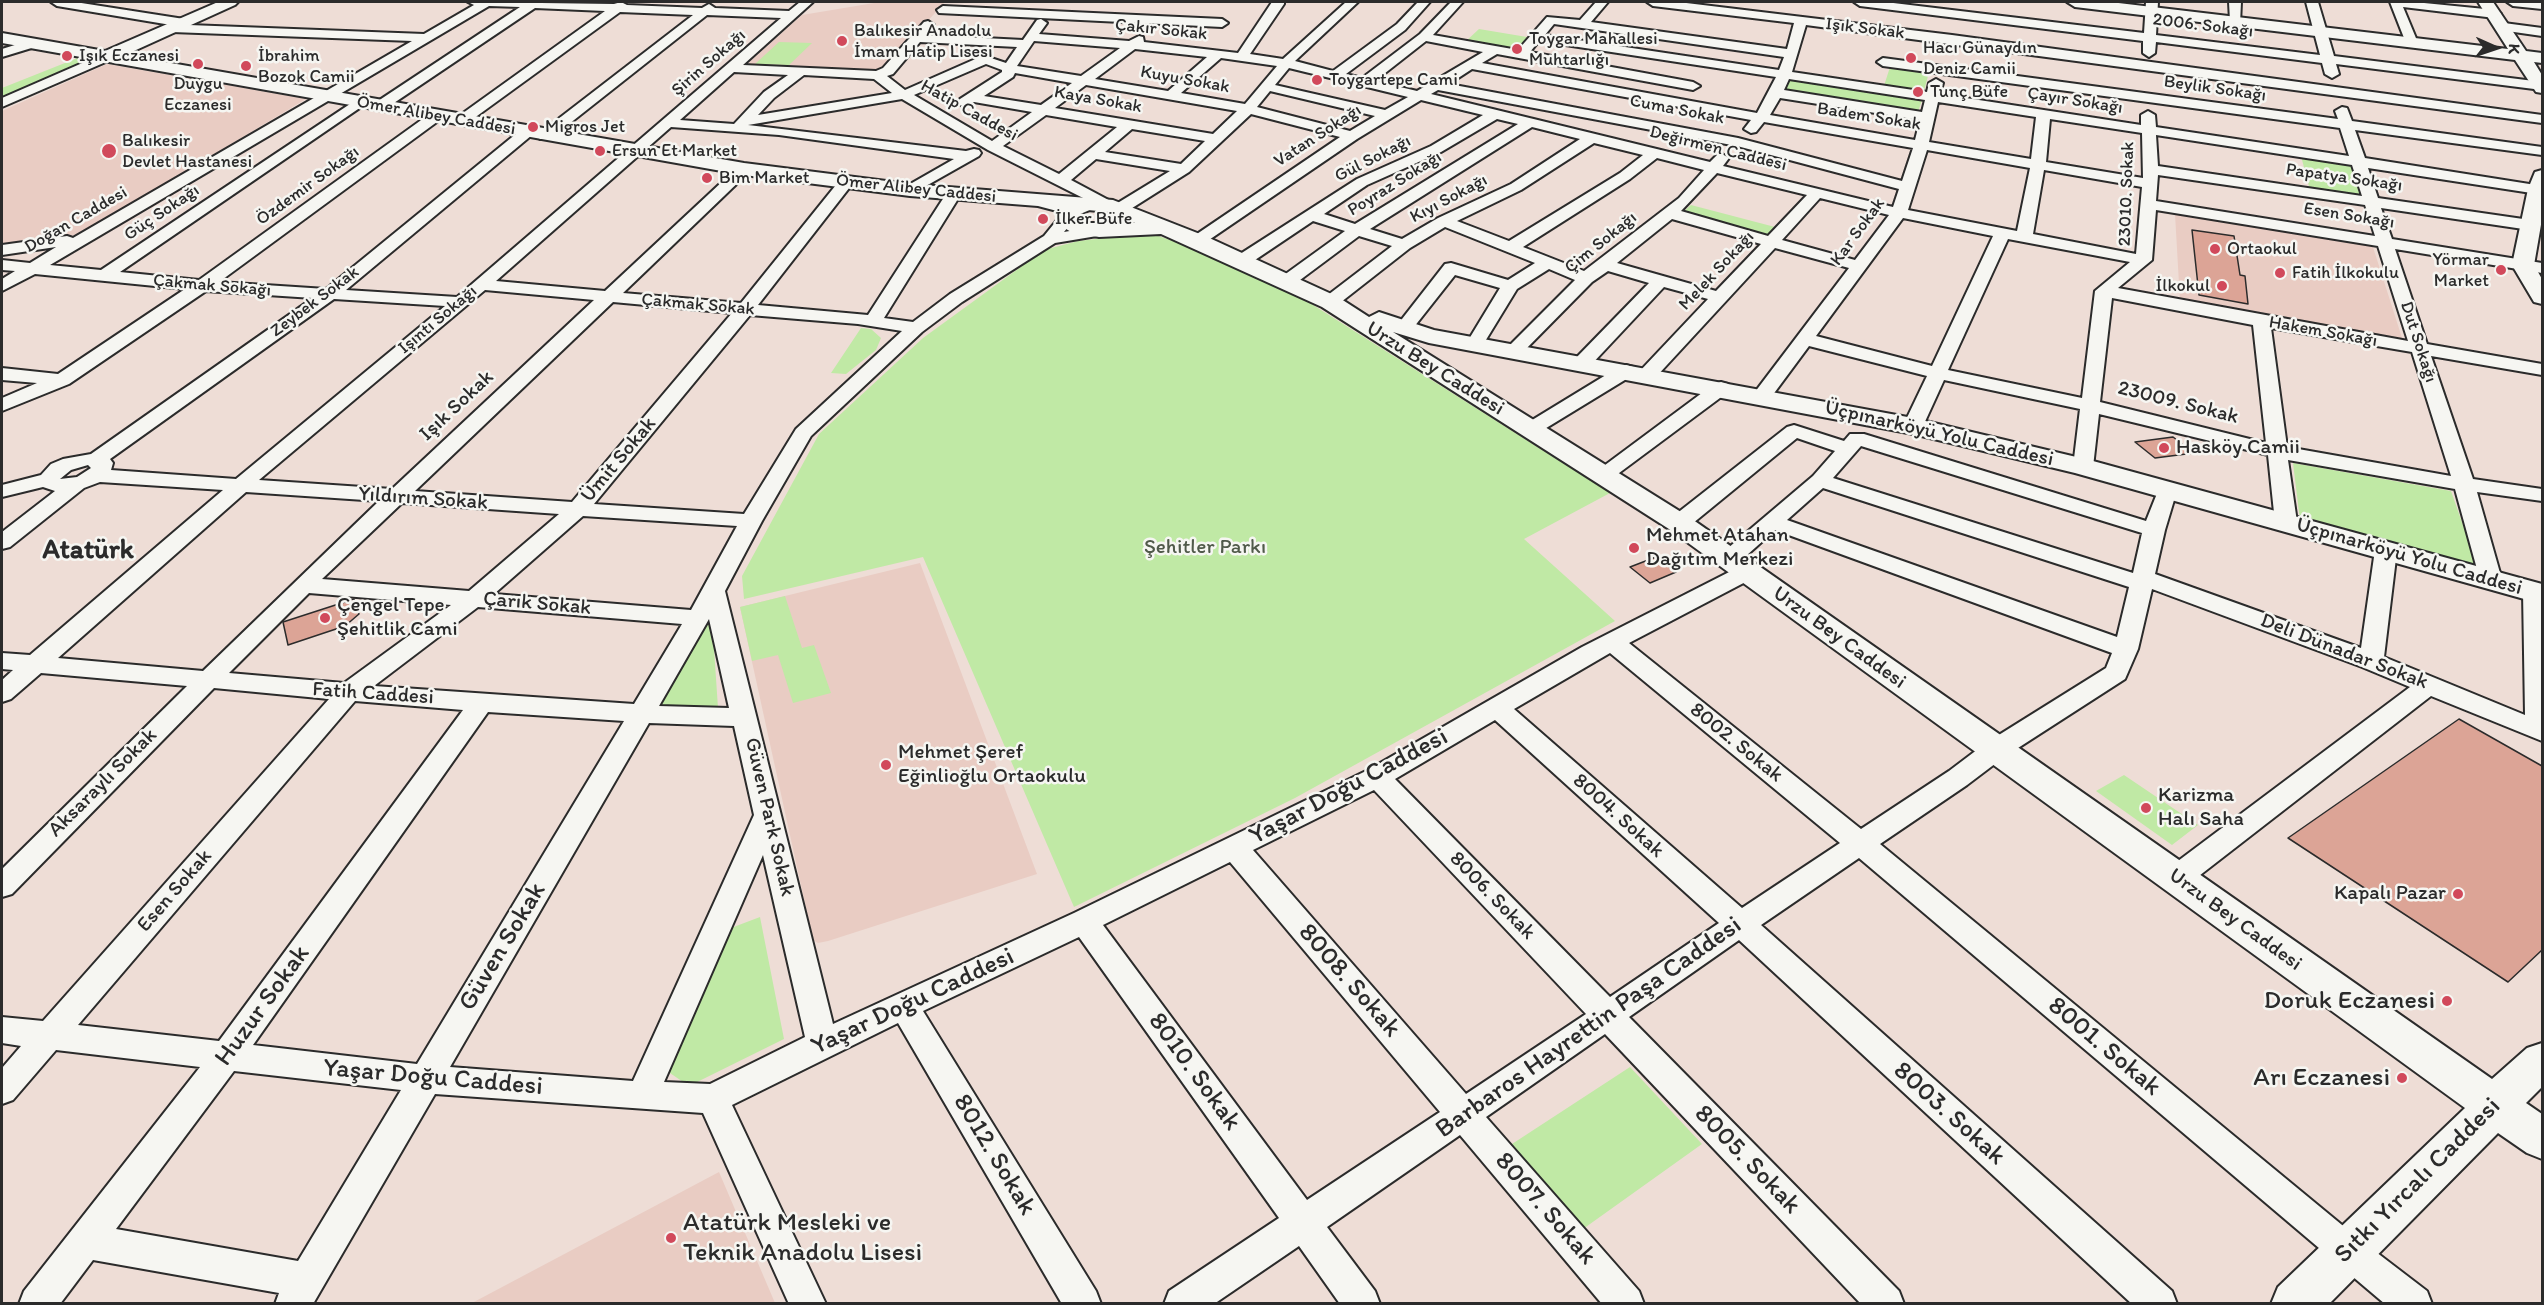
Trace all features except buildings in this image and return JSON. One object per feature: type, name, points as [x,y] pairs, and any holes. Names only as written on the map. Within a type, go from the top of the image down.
[{"type":"main road","points":[[110,55],[230,2]]},
{"type":"main road","points":[[2075,2],[2152,6],[2236,21],[2542,58]]},
{"type":"main road","points":[[2495,14],[2542,87]]},
{"type":"main road","name":"Ömer Alibey Caddesi","points":[[2,38],[110,55],[635,152],[845,183],[1039,201],[1107,212]]},
{"type":"main road","points":[[2541,182],[2534,224],[2533,266],[2542,297]]},
{"type":"main road","points":[[1039,201],[1064,207],[1068,211],[1071,224],[1077,227],[1107,212]]},
{"type":"main road","name":"Urzu Bey Caddesi","points":[[1107,212],[1184,235],[1243,260],[1330,302],[1604,475],[1679,524],[2542,1139]]},
{"type":"main road","name":"Üçpınarköyü Yolu Caddesi","points":[[1330,302],[1429,336],[1721,388],[1913,426],[2083,467],[2538,593]]},
{"type":"main road","name":"Sıtkı Yırcalı Caddesi","points":[[2295,1304],[2483,1119],[2494,1105],[2542,1061]]},
{"type":"street","points":[[57,2],[110,10],[178,25],[424,38]]},
{"type":"street","points":[[110,10],[138,2]]},
{"type":"street","points":[[468,2],[622,4],[792,15]]},
{"type":"street","name":"Doğan Caddesi","points":[[2,286],[487,2]]},
{"type":"street","name":"Zeybek Sokak","points":[[2,542],[89,473],[329,295],[536,134],[717,2]]},
{"type":"street","points":[[739,2],[764,14]]},
{"type":"street","name":"Şirin Sokağı","points":[[635,152],[807,2]]},
{"type":"street","points":[[942,116],[1008,74],[1013,63],[1056,2]]},
{"type":"street","points":[[1242,57],[1278,2]]},
{"type":"street","points":[[1050,239],[1107,212],[1185,169],[1248,109],[1286,63],[1352,2]]},
{"type":"street","points":[[1338,74],[1401,27],[1424,2]]},
{"type":"street","points":[[1366,81],[1424,37],[1457,2]]},
{"type":"street","points":[[1587,20],[1602,2]]},
{"type":"street","name":"Işık Sokak","points":[[1655,2],[1749,8],[1798,17],[1893,45],[1946,55],[2148,66],[2337,92],[2409,86]]},
{"type":"street","name":"Poyraz Sokağı","points":[[1286,282],[1357,230],[1562,107],[1616,50],[1655,2]]},
{"type":"street","name":"2006. Sokağı","points":[[1860,2],[1963,7],[2150,38],[2329,60],[2409,86],[2542,87]]},
{"type":"street","points":[[2235,2],[2236,21]]},
{"type":"street","name":"Dut Sokağı","points":[[2312,2],[2346,125],[2421,349],[2464,484],[2491,580]]},
{"type":"street","points":[[2393,2],[2495,14],[2542,32]]},
{"type":"street","points":[[2393,2],[2412,43]]},
{"type":"street","points":[[2513,2],[2542,6]]},
{"type":"street","points":[[380,106],[533,4]]},
{"type":"street","points":[[460,121],[622,4]]},
{"type":"street","points":[[732,68],[877,75],[888,71],[946,6],[984,6],[1047,14],[1156,20],[1190,31],[1222,23]]},
{"type":"street","points":[[984,6],[973,27],[1028,41]]},
{"type":"street","name":"23010. Sokak","points":[[2104,291],[2144,260],[2151,176],[2148,66],[2152,6]]},
{"type":"street","points":[[1702,41],[1719,7]]},
{"type":"street","name":"Kar Sokak","points":[[1762,396],[1899,213],[1921,146],[1929,117],[1931,98],[1963,7]]},
{"type":"street","name":"Çim Sokağı","points":[[1514,351],[1586,278],[1684,201],[1760,119],[1776,93],[1792,54],[1798,17]]},
{"type":"street","points":[[910,190],[991,145],[1046,109],[1135,45],[1156,20]]},
{"type":"street","points":[[1521,55],[1551,20],[1638,23],[1702,41],[1792,54]]},
{"type":"street","name":"Çakır Sokak","points":[[1028,41],[1135,45],[1190,31],[1218,54],[1286,63]]},
{"type":"street","points":[[1424,37],[1693,86]]},
{"type":"street","name":"Çayır Sokağı","points":[[1536,37],[2359,162],[2541,182]]},
{"type":"street","points":[[917,38],[1028,41]]},
{"type":"street","points":[[2,53],[34,43]]},
{"type":"street","points":[[1876,89],[1893,45]]},
{"type":"street","name":"Beylik Sokağı","points":[[1893,45],[2148,98],[2542,151]]},
{"type":"street","name":"Vatan Sokağı","points":[[1184,235],[1495,50]]},
{"type":"street","points":[[55,64],[86,51]]},
{"type":"street","points":[[1170,96],[1218,54]]},
{"type":"street","points":[[2,103],[110,55]]},
{"type":"street","points":[[741,124],[904,95],[985,60],[1013,63],[1039,60]]},
{"type":"street","name":"Kuyu Sokak","points":[[1013,63],[1086,81],[1248,109],[1352,136]]},
{"type":"street","name":"Değirmen Caddesi","points":[[1286,63],[1816,194],[1899,213],[2144,260]]},
{"type":"street","points":[[1084,64],[1106,66]]},
{"type":"street","name":"Badem Sokak","points":[[1469,65],[1760,119],[1921,146],[2038,165],[2151,176]]},
{"type":"street","points":[[1677,104],[1712,65]]},
{"type":"street","points":[[741,124],[769,95],[802,71]]},
{"type":"street","name":"Hatip Caddesi","points":[[877,75],[904,95],[1060,181],[1107,212]]},
{"type":"street","name":"Cuma Sokak","points":[[1435,85],[1562,107],[1738,142],[1909,187]]},
{"type":"street","points":[[2409,86],[2542,119]]},
{"type":"street","points":[[1268,87],[1387,115]]},
{"type":"street","points":[[1776,93],[1929,117]]},
{"type":"street","name":"Kaya Sokak","points":[[972,98],[1217,139]]},
{"type":"street","name":"Güç Sokağı","points":[[105,275],[359,102]]},
{"type":"street","points":[[2024,236],[2038,165],[2043,115]]},
{"type":"street","name":"Özdemir Sokağı","points":[[2,405],[62,380],[202,286],[436,116]]},
{"type":"street","name":"Gül Sokağı","points":[[1243,260],[1362,182],[1436,149],[1494,116]]},
{"type":"street","points":[[667,123],[741,124],[968,156]]},
{"type":"street","points":[[1060,181],[1129,124]]},
{"type":"street","name":"Kıyı Sokağı","points":[[1330,302],[1404,246],[1444,221],[1516,187],[1591,138]]},
{"type":"street","name":"Işıntı Sokağı","points":[[2,693],[240,486],[635,152]]},
{"type":"street","points":[[1510,248],[1625,176],[1655,153]]},
{"type":"street","points":[[1093,154],[1185,169]]},
{"type":"street","name":"Işık Sokak","points":[[205,681],[303,585],[744,169]]},
{"type":"street","name":"Papatya Sokağı","points":[[2151,176],[2373,202],[2534,224]]},
{"type":"street","name":"Ümit Sokak","points":[[348,693],[474,599],[578,509],[745,309],[845,183]]},
{"type":"street","points":[[1426,188],[1475,206]]},
{"type":"street","points":[[873,321],[953,194]]},
{"type":"street","name":"Melek Sokağı","points":[[1531,429],[1636,373],[1720,297],[1816,194]]},
{"type":"street","points":[[1684,201],[1707,206]]},
{"type":"street","name":"Esen Sokağı","points":[[2149,204],[2533,266]]},
{"type":"street","points":[[1669,213],[1859,266]]},
{"type":"street","points":[[1050,239],[1069,216]]},
{"type":"street","points":[[1313,216],[1404,246]]},
{"type":"street","points":[[1444,221],[1586,278]]},
{"type":"street","points":[[1762,221],[1785,227]]},
{"type":"street","points":[[1913,426],[2003,232]]},
{"type":"street","points":[[2,250],[81,239]]},
{"type":"street","name":"Güven Sokak","points":[[299,1292],[714,591],[751,521],[803,433],[916,328],[956,298],[1050,239]]},
{"type":"street","points":[[1475,344],[1510,286],[1548,263]]},
{"type":"street","name":"Çakmak Sokağı","points":[[2,265],[202,286],[460,302]]},
{"type":"street","points":[[1605,265],[1720,297]]},
{"type":"street","points":[[1404,328],[1451,268],[1510,286]]},
{"type":"street","points":[[1582,363],[1660,281]]},
{"type":"street","name":"Çakmak Sokak","points":[[480,285],[873,321],[916,328]]},
{"type":"street","points":[[2083,467],[2104,291]]},
{"type":"street","name":"Hakem Sokağı","points":[[2104,291],[2261,321],[2542,369]]},
{"type":"street","points":[[2261,321],[2286,522]]},
{"type":"street","name":"23009. Sokak","points":[[1805,339],[1937,373],[2092,406],[2278,452],[2542,495]]},
{"type":"street","points":[[2,374],[62,380]]},
{"type":"street","points":[[1604,475],[1721,388]]},
{"type":"street","points":[[1679,524],[1794,430],[1816,406]]},
{"type":"street","name":"Yaşar Doğu Caddesi","points":[[2,1030],[426,1079],[713,1100],[822,1044],[1084,921],[1377,777],[1612,642],[1738,566],[1772,522],[1820,480],[1873,417]]},
{"type":"street","points":[[1794,430],[1853,443],[2154,530]]},
{"type":"street","points":[[2,491],[49,478],[64,466],[80,460],[89,473]]},
{"type":"street","name":"Yıldırım Sokak","points":[[49,478],[50,482],[60,486],[89,473],[240,486],[751,521]]},
{"type":"street","name":"Deli Dünadar Sokak","points":[[1820,480],[2143,581],[2371,661],[2540,731]]},
{"type":"street","name":"Barbaros Hayrettin Paşa Caddesi","points":[[1182,1304],[1608,1016],[1995,750],[2116,673],[2126,649],[2154,530],[2167,490]]},
{"type":"street","points":[[1772,522],[2126,649]]},
{"type":"street","points":[[2371,661],[2386,550]]},
{"type":"street","name":"Çarık Sokak","points":[[303,585],[698,618]]},
{"type":"street","name":"Güven Park Sokak","points":[[714,591],[822,1044]]},
{"type":"street","points":[[2538,593],[2540,731]]},
{"type":"street","name":"8002. Sokak","points":[[1612,642],[1860,844]]},
{"type":"street","name":"Fatih Caddesi","points":[[2,661],[348,693],[641,715],[745,718]]},
{"type":"street","name":"Aksaraylı Sokak","points":[[2,886],[205,681]]},
{"type":"street","points":[[2176,878],[2430,684]]},
{"type":"street","name":"Esen Sokak","points":[[2,1090],[348,693]]},
{"type":"street","name":"Huzur Sokak","points":[[37,1304],[227,1056],[482,702]]},
{"type":"street","name":"8004. Sokak","points":[[1496,707],[1740,924]]},
{"type":"street","name":"8006. Sokak","points":[[1377,777],[1608,1016]]},
{"type":"street","points":[[642,1096],[768,813]]},
{"type":"street","name":"8001. Sokak","points":[[1860,844],[2347,1251],[2414,1304]]},
{"type":"street","name":"8008. Sokak","points":[[1234,848],[1464,1114]]},
{"type":"street","name":"8010. Sokak","points":[[1084,921],[1362,1304]]},
{"type":"street","name":"8003. Sokak","points":[[1740,924],[2159,1304]]},
{"type":"street","name":"8012. Sokak","points":[[904,1006],[1083,1304]]},
{"type":"street","name":"8005. Sokak","points":[[1608,1016],[1886,1304]]},
{"type":"street","points":[[713,1100],[808,1304]]},
{"type":"street","name":"8007. Sokak","points":[[1464,1114],[1626,1304]]},
{"type":"street","points":[[85,1241],[299,1292]]},
{"type":"shaded area","name":"Balıkesir Anadolu İmam Hatip Lisesi","points":[[880,2],[945,2],[882,71],[745,66],[802,15]]},
{"type":"shaded area","name":"Balıkesir Devlet Hastanesi","points":[[107,64],[306,99],[81,234],[2,246],[2,111]]},
{"type":"shaded area","name":"Fatih İlkokulu","points":[[2175,214],[2372,244],[2403,341],[2180,301]]},
{"type":"shaded area","name":"Mehmet Şeref Eğinlioğlu Ortaokulu","points":[[920,563],[1037,874],[818,943],[813,940],[740,607]]},
{"type":"shaded area","name":"Atatürk Mesleki ve Teknik Anadolu Lisesi","points":[[719,1172],[775,1303],[472,1303]]},
{"type":"green space","points":[[1479,29],[1533,38],[1519,52],[1464,43]]},
{"type":"green space","points":[[779,42],[812,43],[789,65],[755,64]]},
{"type":"green space","points":[[80,57],[92,59],[2,98],[2,88]]},
{"type":"green space","points":[[1890,67],[1929,72],[1923,95],[1883,89]]},
{"type":"green space","points":[[1789,80],[1922,100],[1918,112],[1783,91]]},
{"type":"green space","points":[[2301,156],[2350,163],[2361,198],[2310,190]]},
{"type":"green space","points":[[1691,205],[1775,227],[1767,235],[1683,212]]},
{"type":"green space","name":"Şehitler Parkı","points":[[1149,233],[1192,247],[1310,303],[1610,493],[1524,539],[1615,621],[1295,798],[1074,907],[923,557],[744,599],[742,576],[819,434],[923,338],[1044,250],[1078,241]]},
{"type":"green space","points":[[861,328],[871,329],[881,338],[876,350],[846,374],[831,373]]},
{"type":"green space","points":[[2293,463],[2451,491],[2477,565],[2300,520]]},
{"type":"green space","points":[[785,596],[802,648],[814,645],[831,693],[793,703],[778,655],[752,661],[740,607]]},
{"type":"green space","points":[[706,619],[712,619],[718,708],[656,708]]},
{"type":"green space","name":"Karizma Halı Saha","points":[[2124,775],[2198,825],[2172,845],[2096,791]]},
{"type":"green space","points":[[760,917],[784,1039],[689,1086],[667,1071],[723,931]]},
{"type":"green space","points":[[1630,1067],[1702,1144],[1583,1229],[1512,1144]]},
{"type":"place","name":"Balıkesir Anadolu İmam Hatip Lisesi","points":[[842,41]]},
{"type":"place","name":"Toygar Mahallesi Muhtarlığı","points":[[1517,49]]},
{"type":"place","name":"Işık Eczanesi","points":[[67,56]]},
{"type":"place","name":"Hacı Günaydın Deniz Camii","points":[[1911,58]]},
{"type":"place","name":"Duygu Eczanesi","points":[[198,64]]},
{"type":"place","name":"İbrahim Bozok Camii","points":[[246,66]]},
{"type":"place","name":"Toygartepe Cami","points":[[1317,80]]},
{"type":"place","name":"Tunç Büfe","points":[[1918,92]]},
{"type":"place","name":"Migros Jet","points":[[533,127]]},
{"type":"place","name":"Balıkesir Devlet Hastanesi","points":[[109,151]]},
{"type":"place","name":"Ersun Et Market","points":[[600,151]]},
{"type":"place","name":"Bim Market","points":[[707,178]]},
{"type":"place","name":"İlker Büfe","points":[[1043,219]]},
{"type":"place","name":"Ortaokul","points":[[2215,249]]},
{"type":"place","name":"Yörmar Market","points":[[2501,270]]},
{"type":"place","name":"Fatih İlkokulu","points":[[2280,273]]},
{"type":"place","name":"İlkokul","points":[[2222,286]]},
{"type":"place","name":"Hasköy Camii","points":[[2164,448]]},
{"type":"place","name":"Mehmet Atahan Dağıtım Merkezi","points":[[1634,548]]},
{"type":"place","name":"Çengel Tepe Şehitlik Cami","points":[[325,618]]},
{"type":"place","name":"Mehmet Şeref Eğinlioğlu Ortaokulu","points":[[886,765]]},
{"type":"place","name":"Karizma Halı Saha","points":[[2146,808]]},
{"type":"place","name":"Kapalı Pazar","points":[[2458,894]]},
{"type":"place","name":"Doruk Eczanesi","points":[[2447,1001]]},
{"type":"place","name":"Arı Eczanesi","points":[[2402,1078]]},
{"type":"place","name":"Atatürk Mesleki ve Teknik Anadolu Lisesi","points":[[671,1238]]},
{"type":"district","name":"Atatürk","points":[[88,551]]}]
